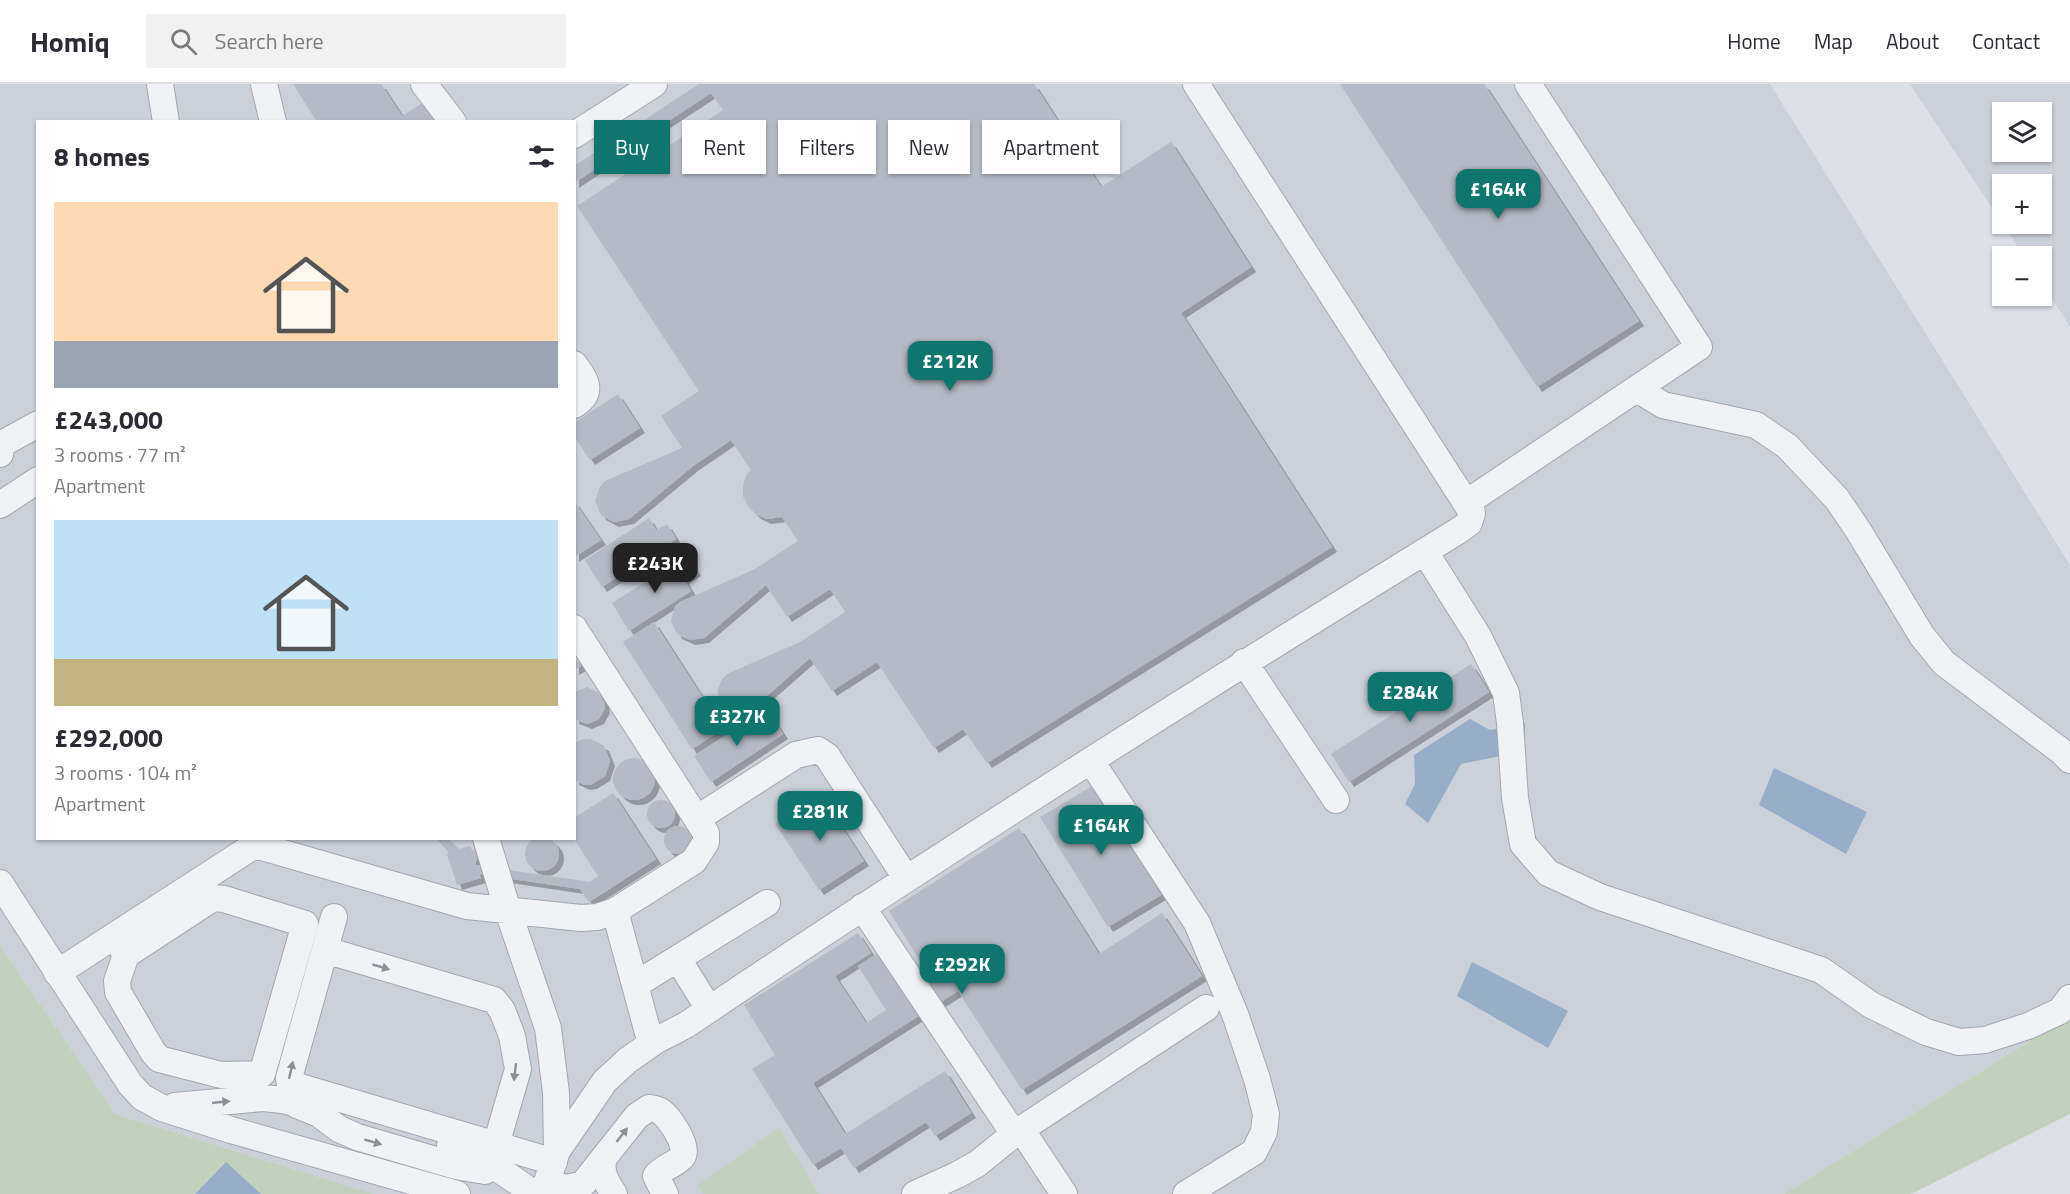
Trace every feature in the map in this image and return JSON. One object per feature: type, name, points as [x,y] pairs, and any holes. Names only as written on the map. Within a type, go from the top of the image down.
[{"type":"lane","points":[[160,84],[166,120]]},
{"type":"lane","points":[[264,84],[273,120]]},
{"type":"lane","points":[[424,84],[451,120]]},
{"type":"lane","points":[[576,134],[654,84]]},
{"type":"lane","points":[[547,1176],[605,1081],[628,1060],[651,1044],[686,1025],[906,878],[1244,662],[1469,523],[1472,513],[1466,503],[1196,84]]},
{"type":"lane","points":[[1466,503],[1699,347],[1528,84]]},
{"type":"lane","points":[[576,367],[586,381],[587,391],[576,404]]},
{"type":"lane","points":[[1637,389],[1663,405],[1756,425],[1787,446],[1837,499],[1922,636],[1944,663],[2070,760]]},
{"type":"lane","points":[[0,454],[2,444],[36,425]]},
{"type":"lane","points":[[12,495],[36,481]]},
{"type":"lane","points":[[1425,552],[1479,636],[1506,693],[1515,798],[1523,844],[1548,873],[1600,897],[1821,970],[1871,1005],[1926,1032],[1959,1042],[1985,1040],[2028,1026],[2060,1011],[2070,998]]},
{"type":"lane","points":[[57,973],[121,945],[213,898],[224,899],[305,924],[262,1074],[221,1075],[159,1059],[118,992],[117,981],[121,945],[255,845],[467,906],[581,918],[597,917],[615,911],[694,861],[706,842],[706,833],[576,630]]},
{"type":"lane","points":[[1244,662],[1336,800]]},
{"type":"lane","points":[[698,818],[796,755],[818,750],[826,756],[906,878]]},
{"type":"lane","points":[[1090,761],[1197,923],[1235,1014],[1266,1114],[1264,1132],[1254,1152],[1186,1194]]},
{"type":"lane","points":[[487,840],[548,1028],[555,1093],[547,1176]]},
{"type":"lane","points":[[0,883],[130,1084],[142,1097],[162,1107],[231,1130],[457,1194]]},
{"type":"lane","points":[[635,985],[766,903]]},
{"type":"lane","points":[[862,908],[1017,1131],[1064,1194]]},
{"type":"lane","points":[[615,911],[651,1044]]},
{"type":"lane","points":[[303,932],[329,935],[494,1000],[502,1010],[512,1035],[518,1069],[496,1145]]},
{"type":"lane","points":[[329,935],[289,1078],[290,1084],[496,1145],[547,1176],[554,1185],[567,1188],[583,1184],[637,1116],[649,1108],[658,1109],[667,1117],[682,1141],[684,1151],[682,1157],[656,1176],[665,1194]]},
{"type":"lane","points":[[678,959],[709,1009]]},
{"type":"lane","points":[[915,1194],[977,1164],[1017,1131],[1206,1008]]},
{"type":"lane","points":[[162,1107],[263,1098],[283,1100],[377,1124],[461,1149],[495,1166],[509,1176],[547,1176]]},
{"type":"lane","points":[[603,1160],[604,1178],[614,1194]]},
{"type":"shaded area","points":[[0,84],[1770,84],[2070,565],[2070,1016],[1784,1194],[374,1194],[115,1114],[0,945]]},
{"type":"shaded area","points":[[1910,84],[2070,84],[2070,327],[2052,299],[2052,246],[2017,246],[2010,234],[2052,234],[2052,174],[1992,174],[1992,208]]},
{"type":"green space","points":[[0,945],[115,1114],[374,1194],[0,1194]]},
{"type":"green space","points":[[2070,1016],[2070,1114],[1911,1194],[1784,1194]]},
{"type":"green space","points":[[779,1128],[819,1194],[704,1194],[698,1185]]},
{"type":"water","points":[[1470,719],[1490,730],[1525,723],[1525,751],[1461,764],[1428,823],[1405,804],[1415,784],[1414,755]]},
{"type":"water","points":[[1774,768],[1867,812],[1846,854],[1759,805]]},
{"type":"water","points":[[1472,962],[1568,1011],[1548,1048],[1457,996]]},
{"type":"water","points":[[226,1162],[261,1194],[195,1194]]},
{"type":"building","points":[[293,84],[381,84],[402,116],[429,99],[443,120],[316,120]]},
{"type":"building","points":[[699,84],[1034,84],[1057,120],[982,120],[982,174],[1093,174],[1101,187],[1171,142],[1251,267],[1181,313],[1332,547],[987,763],[963,729],[934,748],[877,662],[832,691],[810,658],[751,710],[738,713],[725,709],[717,691],[727,674],[800,642],[845,612],[830,589],[787,617],[766,585],[704,638],[690,640],[677,634],[671,621],[675,607],[680,602],[755,569],[798,541],[782,517],[766,519],[756,514],[748,506],[743,496],[743,485],[751,470],[731,440],[693,466],[629,519],[614,522],[601,515],[595,501],[605,481],[682,448],[661,416],[699,391],[577,206],[626,174],[670,174],[670,145],[682,137],[682,174],[766,174],[766,120],[708,120],[723,110],[711,93],[670,120],[644,120]]},
{"type":"building","points":[[1340,84],[1484,84],[1639,321],[1537,387]]},
{"type":"building","points":[[594,153],[594,170],[576,182],[576,165]]},
{"type":"building","points":[[618,394],[640,428],[590,460],[576,439],[576,422]]},
{"type":"building","points":[[576,504],[601,540],[576,556]]},
{"type":"building","points":[[649,518],[656,530],[667,524],[676,539],[602,587],[585,560]]},
{"type":"building","points":[[686,556],[696,571],[684,579],[691,591],[629,631],[612,603]]},
{"type":"building","points":[[654,622],[723,729],[692,749],[623,642]]},
{"type":"building","points":[[576,660],[581,666],[576,669]]},
{"type":"building","points":[[1471,664],[1489,692],[1349,782],[1331,754]]},
{"type":"building","points":[[587,687],[598,692],[605,708],[599,719],[587,724],[576,720],[576,691]]},
{"type":"building","points":[[757,715],[765,727],[774,720],[783,734],[711,782],[694,756]]},
{"type":"building","points":[[591,739],[604,746],[610,761],[605,776],[592,784],[585,785],[576,781],[576,742]]},
{"type":"building","points":[[634,758],[649,764],[655,779],[649,794],[634,800],[619,794],[613,779],[619,764]]},
{"type":"building","points":[[1094,785],[1161,895],[1108,927],[1040,817]]},
{"type":"building","points":[[613,793],[656,859],[589,902],[580,889],[479,874],[481,878],[457,885],[447,854],[449,853],[438,840],[450,840],[458,849],[470,846],[473,852],[477,840],[485,840],[476,865],[590,882],[598,876],[575,840],[576,817]]},
{"type":"building","points":[[820,794],[864,861],[819,890],[775,824]]},
{"type":"building","points":[[661,800],[671,804],[675,814],[671,824],[661,828],[651,824],[647,814],[651,804]]},
{"type":"building","points":[[678,826],[688,830],[692,840],[688,850],[678,854],[668,850],[664,840],[668,830]]},
{"type":"building","points":[[1019,828],[1099,954],[1162,913],[1202,976],[1022,1090],[958,991],[813,1083],[845,1134],[945,1071],[971,1113],[935,1136],[926,1122],[854,1168],[841,1148],[813,1165],[752,1069],[775,1055],[744,1005],[858,933],[871,953],[835,976],[866,1023],[886,1010],[858,966],[890,945],[916,986],[930,977],[889,911]]},
{"type":"building","points":[[532,840],[552,840],[558,847],[558,861],[549,870],[535,870],[526,861],[526,847]]}]
